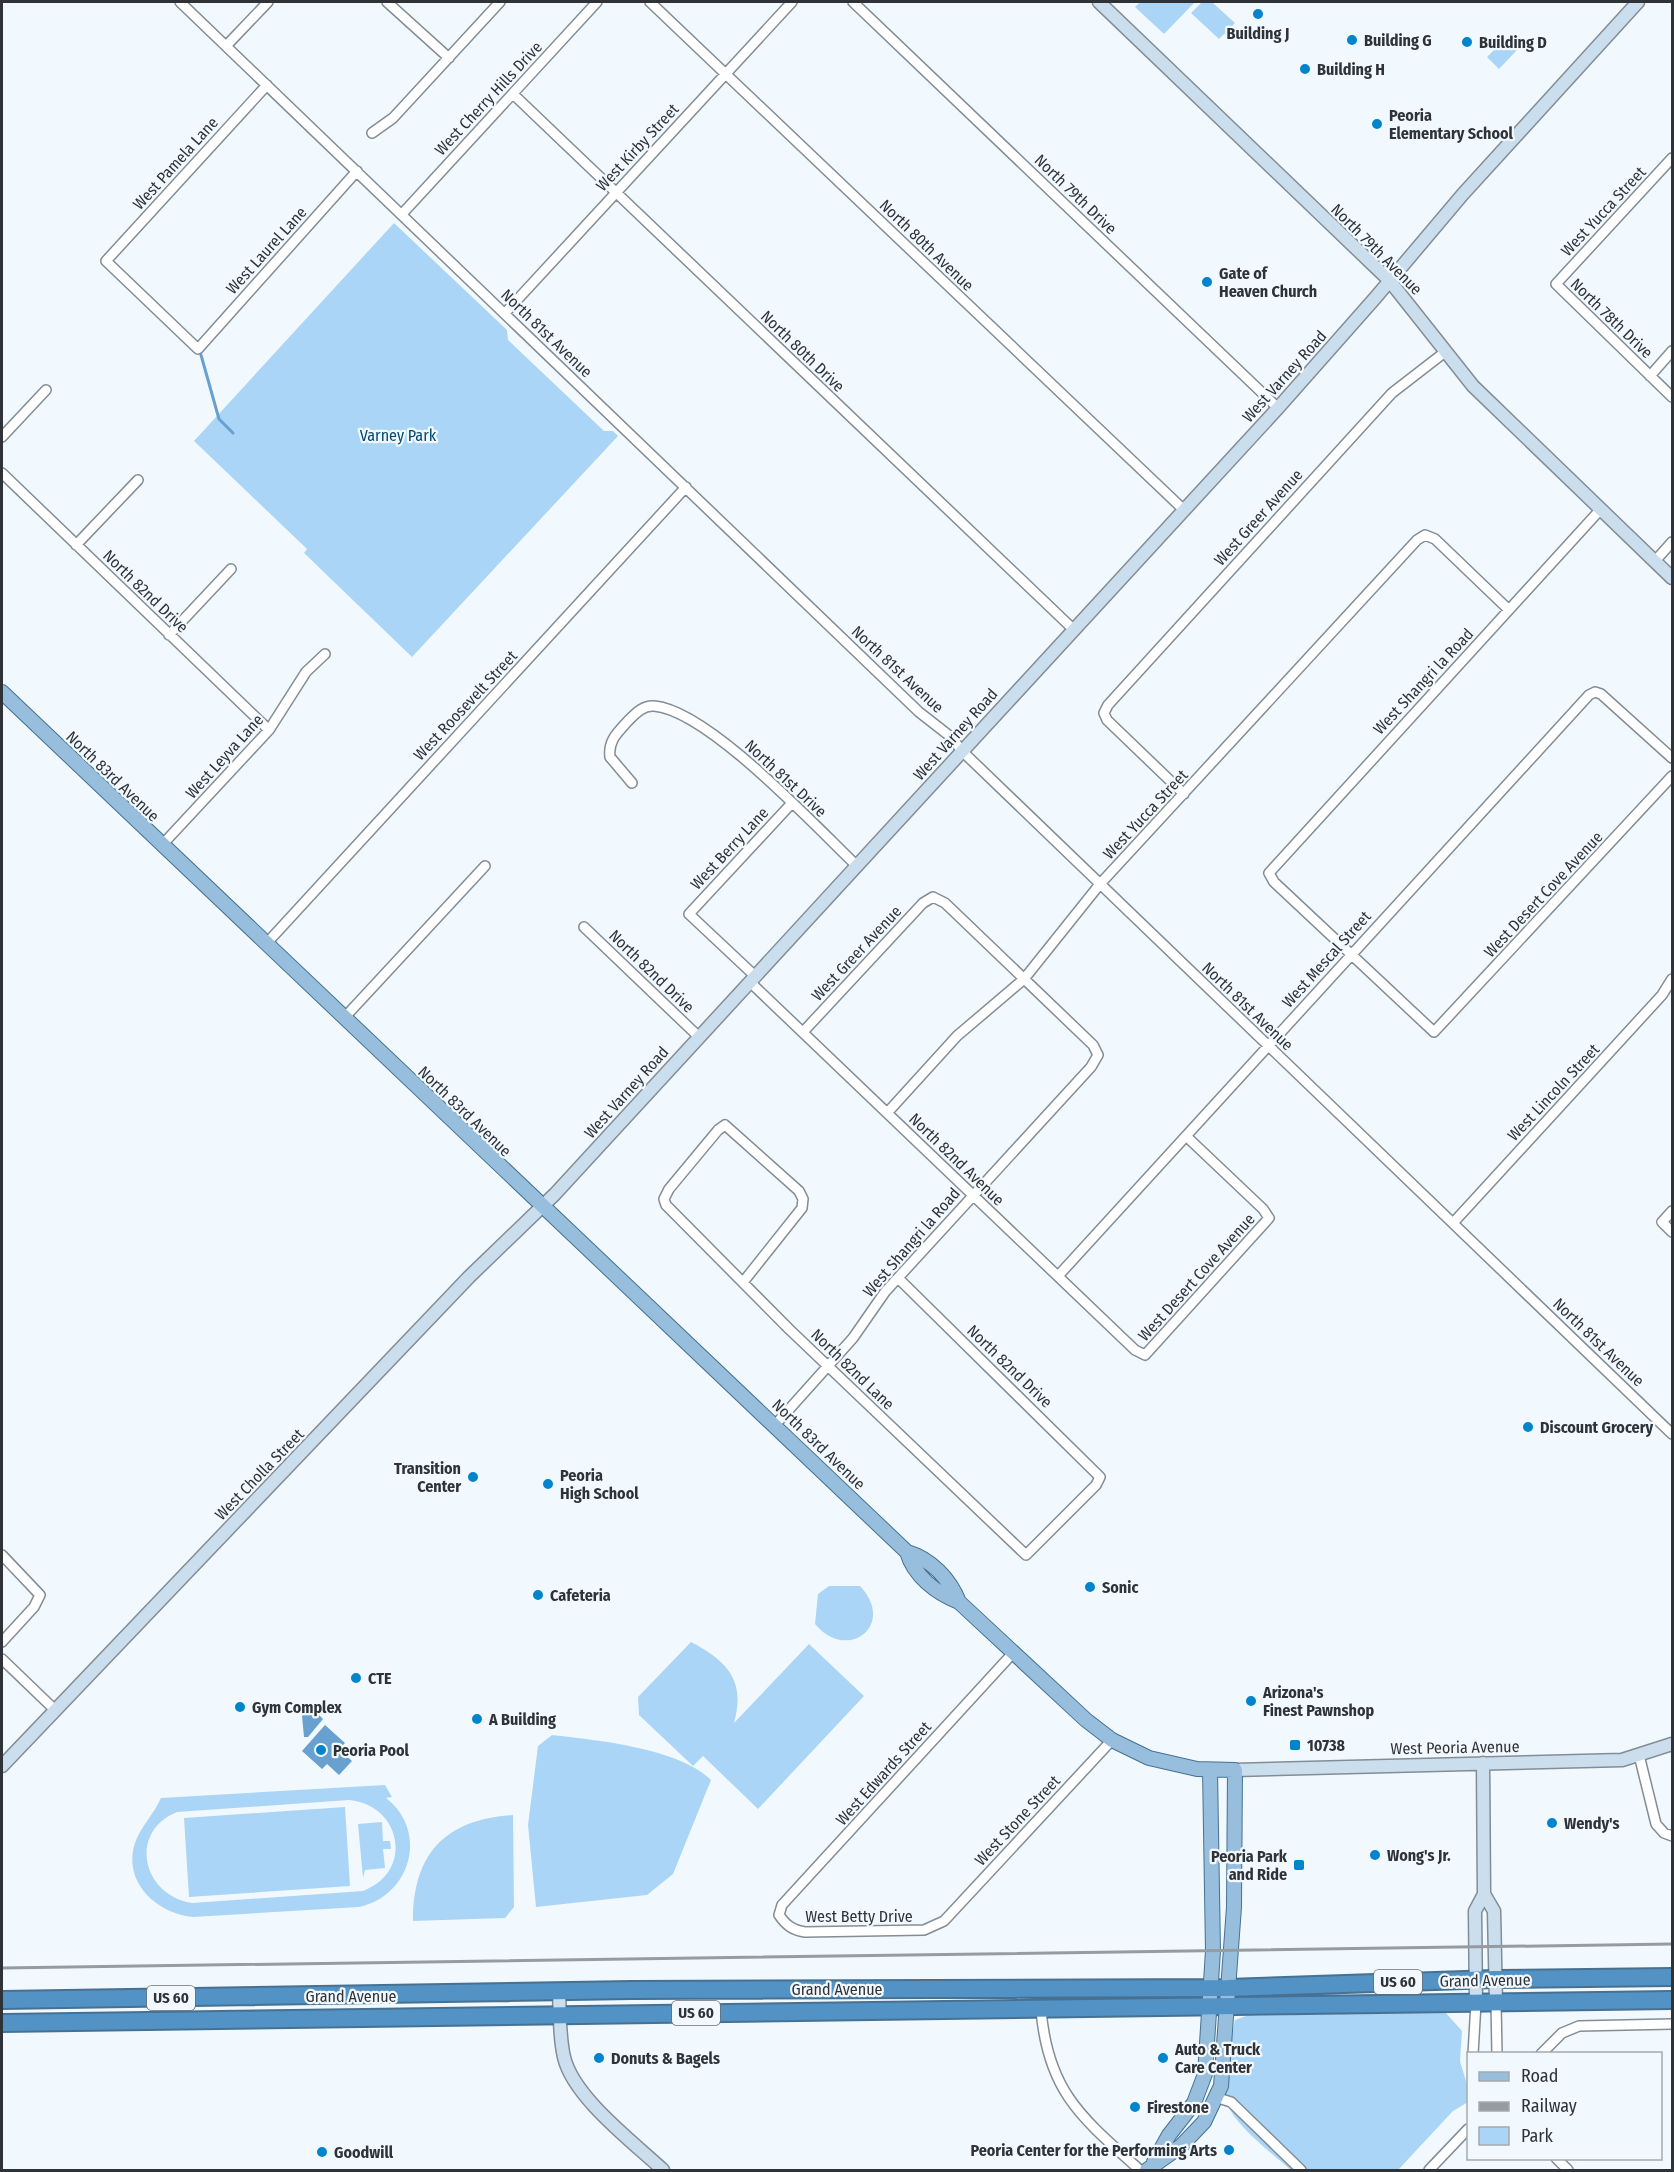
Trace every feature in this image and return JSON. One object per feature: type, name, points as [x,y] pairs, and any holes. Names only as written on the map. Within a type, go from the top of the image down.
[{"type":"highway","name":"Grand Avenue","points":[[2,2000],[900,1988],[1228,1988],[1476,1979],[1672,1977]]},
{"type":"highway","points":[[900,1988],[901,2012]]},
{"type":"highway","points":[[337,2018],[340,1996]]},
{"type":"highway","name":"Grand Avenue","points":[[2,2023],[1672,2000]]},
{"type":"main road","name":"North 83rd Avenue","points":[[2,692],[543,1208],[775,1425],[907,1552],[912,1566],[942,1596],[959,1602],[1086,1720],[1112,1740],[1149,1758],[1222,1770]]},
{"type":"main road","points":[[1150,2167],[1169,2135],[1183,2120],[1201,2090],[1205,2073],[1222,1770]]},
{"type":"main road","points":[[1150,2167],[1181,2146],[1204,2122],[1218,2098],[1222,2079],[1234,1907],[1222,1770]]},
{"type":"street","name":"North 81st Avenue","points":[[180,2],[911,704],[951,737],[962,751],[1672,1434]]},
{"type":"street","points":[[226,46],[268,2]]},
{"type":"street","points":[[387,2],[449,58]]},
{"type":"street","points":[[372,133],[393,118],[500,2]]},
{"type":"street","name":"West Cherry Hills Drive","points":[[402,214],[597,2]]},
{"type":"street","name":"North 80th Avenue","points":[[650,2],[1184,510]]},
{"type":"street","name":"West Kirby Street","points":[[505,313],[792,2]]},
{"type":"street","name":"North 79th Drive","points":[[853,2],[1278,408]]},
{"type":"street","name":"North 79th Avenue","points":[[1099,2],[1389,280],[1445,352],[1484,397],[1672,578]]},
{"type":"street","points":[[1389,280],[1463,194],[1638,2]]},
{"type":"street","name":"West Pamela Lane","points":[[198,349],[106,261],[267,85]]},
{"type":"street","name":"North 80th Drive","points":[[513,93],[1073,629]]},
{"type":"street","name":"West Yucca Street","points":[[1556,284],[1672,158]]},
{"type":"street","name":"West Laurel Lane","points":[[198,349],[357,171]]},
{"type":"street","name":"West Varney Road","points":[[543,1208],[1278,408],[1389,280]]},
{"type":"street","name":"North 78th Drive","points":[[1556,284],[1672,397]]},
{"type":"street","points":[[1650,376],[1672,351]]},
{"type":"street","name":"West Greer Avenue","points":[[1184,794],[1107,720],[1104,712],[1108,705],[1386,399],[1445,352]]},
{"type":"street","points":[[2,437],[46,390]]},
{"type":"street","name":"North 82nd Drive","points":[[2,473],[269,730]]},
{"type":"street","points":[[76,545],[138,480]]},
{"type":"street","name":"West Roosevelt Street","points":[[266,944],[686,486]]},
{"type":"street","name":"West Shangri la Road","points":[[1350,955],[1274,882],[1269,873],[1600,510]]},
{"type":"street","name":"West Yucca Street","points":[[887,1113],[957,1036],[1024,979],[1100,884],[1417,540],[1425,535],[1435,539],[1509,610]]},
{"type":"street","points":[[1655,561],[1672,542]]},
{"type":"street","points":[[169,634],[231,569]]},
{"type":"street","name":"West Leyva Lane","points":[[162,845],[269,730],[306,672],[325,654]]},
{"type":"street","name":"West Mescal Street","points":[[1058,1276],[1350,955],[1595,692],[1672,758]]},
{"type":"street","name":"North 81st Drive","points":[[632,783],[615,766],[610,757],[609,749],[617,732],[639,710],[652,706],[676,714],[732,748],[857,866]]},
{"type":"street","name":"West Desert Cove Avenue","points":[[1350,955],[1434,1032],[1672,776]]},
{"type":"street","name":"West Berry Lane","points":[[689,914],[792,803]]},
{"type":"street","points":[[344,1018],[485,866]]},
{"type":"street","name":"West Greer Avenue","points":[[803,1032],[923,903],[933,897],[945,903],[1024,979]]},
{"type":"street","name":"North 82nd Avenue","points":[[689,914],[803,1032],[1135,1350],[1144,1355]]},
{"type":"street","name":"North 82nd Drive","points":[[584,927],[699,1037]]},
{"type":"street","name":"West Shangri la Road","points":[[775,1425],[829,1367],[898,1278],[1091,1067],[1098,1055],[1093,1045],[1024,979]]},
{"type":"street","name":"West Lincoln Street","points":[[1453,1223],[1662,995],[1672,979]]},
{"type":"street","name":"North 82nd Lane","points":[[744,1281],[802,1208],[803,1198],[790,1183],[725,1125],[718,1130],[664,1199],[666,1205],[829,1367],[1026,1556]]},
{"type":"street","name":"West Desert Cove Avenue","points":[[1144,1355],[1269,1218],[1263,1209],[1186,1136]]},
{"type":"street","name":"West Cholla Street","points":[[2,1766],[461,1285],[543,1208]]},
{"type":"street","points":[[1672,1211],[1662,1222],[1672,1232]]},
{"type":"street","name":"North 82nd Drive","points":[[898,1278],[1100,1477],[1096,1485],[1026,1556]]},
{"type":"street","points":[[2,1555],[40,1595],[34,1608],[2,1642]]},
{"type":"street","name":"West Edwards Street","points":[[779,1915],[782,1905],[1013,1653]]},
{"type":"street","points":[[2,1659],[55,1710]]},
{"type":"street","name":"West Stone Street","points":[[944,1921],[1112,1740]]},
{"type":"street","name":"West Peoria Avenue","points":[[1222,1770],[1622,1760],[1672,1744]]},
{"type":"street","points":[[1639,1755],[1656,1824],[1664,1833],[1672,1836]]},
{"type":"street","points":[[1473,2052],[1476,2003],[1475,1911],[1484,1894],[1483,1763]]},
{"type":"street","points":[[1484,1894],[1494,1911],[1497,2052]]},
{"type":"street","name":"West Betty Drive","points":[[779,1915],[794,1930],[805,1932],[924,1930],[944,1921]]},
{"type":"street","points":[[559,1992],[563,2055],[579,2090],[663,2170]]},
{"type":"street","points":[[1041,2010],[1050,2064],[1062,2091],[1074,2106],[1140,2170]]},
{"type":"street","points":[[1544,2052],[1570,2029],[1579,2026],[1672,2024]]},
{"type":"street","points":[[1218,2098],[1231,2102],[1301,2170]]},
{"type":"street","points":[[1429,2170],[1467,2131]]},
{"type":"green space","points":[[1140,2],[1195,2],[1164,34],[1135,7]]},
{"type":"green space","points":[[1202,2],[1212,2],[1235,23],[1219,39],[1191,13]]},
{"type":"green space","points":[[1506,38],[1518,49],[1499,69],[1487,57]]},
{"type":"green space","name":"Varney Park","points":[[394,223],[507,330],[508,340],[604,431],[613,431],[618,436],[412,657],[304,553],[307,549],[194,441]]},
{"type":"green space","points":[[829,1586],[860,1586],[870,1600],[873,1614],[870,1625],[863,1634],[853,1639],[841,1640],[828,1635],[815,1624],[818,1594]]},
{"type":"green space","points":[[691,1642],[715,1657],[731,1674],[737,1695],[734,1723],[809,1644],[864,1696],[758,1809],[703,1756],[693,1766],[639,1715],[638,1697]]},
{"type":"green space","points":[[552,1735],[613,1743],[658,1753],[697,1769],[711,1780],[673,1874],[647,1895],[536,1907],[528,1825],[538,1746]]},
{"type":"green space","points":[[385,1785],[392,1797],[386,1798],[399,1812],[407,1827],[410,1844],[408,1861],[402,1876],[391,1890],[377,1901],[359,1907],[193,1917],[180,1915],[155,1903],[138,1883],[134,1871],[132,1857],[135,1843],[161,1798]],"holes":[[[349,1800],[367,1805],[381,1814],[390,1826],[395,1840],[395,1855],[390,1869],[379,1882],[363,1891],[192,1903],[175,1898],[162,1888],[152,1876],[147,1862],[147,1847],[152,1834],[162,1821],[177,1812]]]},
{"type":"green space","points":[[345,1807],[350,1886],[189,1897],[184,1818]]},
{"type":"green space","points":[[513,1815],[514,1907],[505,1918],[413,1921],[419,1877],[437,1844],[451,1833],[469,1824],[489,1818]]},
{"type":"green space","points":[[382,1822],[383,1841],[390,1841],[391,1849],[383,1849],[385,1868],[365,1870],[363,1878],[358,1824]]},
{"type":"green space","points":[[1445,2012],[1462,2031],[1460,2061],[1467,2085],[1467,2103],[1453,2111],[1398,2170],[1291,2170],[1246,2130],[1231,2112],[1227,2103],[1227,2076],[1235,2020],[1246,2016]]},
{"type":"shaded area","points":[[311,1707],[323,1719],[308,1737],[304,1737],[302,1716]]},
{"type":"shaded area","name":"Peoria Pool","points":[[325,1725],[345,1743],[339,1749],[352,1761],[339,1775],[327,1764],[322,1769],[302,1751]]},
{"type":"waterway","points":[[201,355],[219,419],[233,433]]},
{"type":"railway","points":[[2,1968],[1672,1944]]},
{"type":"place","name":"Building J","points":[[1258,14]]},
{"type":"place","name":"Building G","points":[[1352,40]]},
{"type":"place","name":"Building D","points":[[1467,42]]},
{"type":"place","name":"Building H","points":[[1305,69]]},
{"type":"place","name":"Peoria Elementary School","points":[[1377,124]]},
{"type":"place","name":"Gate of Heaven Church","points":[[1207,282]]},
{"type":"place","name":"Discount Grocery","points":[[1528,1427]]},
{"type":"place","name":"Transition Center","points":[[473,1477]]},
{"type":"place","name":"Peoria High School","points":[[548,1484]]},
{"type":"place","name":"Sonic","points":[[1090,1587]]},
{"type":"place","name":"Cafeteria","points":[[538,1595]]},
{"type":"place","name":"CTE","points":[[356,1678]]},
{"type":"place","name":"Arizona's Finest Pawnshop","points":[[1251,1701]]},
{"type":"place","name":"Gym Complex","points":[[240,1707]]},
{"type":"place","name":"A Building","points":[[477,1719]]},
{"type":"place","name":"10738","points":[[1295,1745]]},
{"type":"place","name":"Peoria Pool","points":[[321,1750]]},
{"type":"place","name":"Wendy's","points":[[1552,1823]]},
{"type":"place","name":"Wong's Jr.","points":[[1375,1855]]},
{"type":"place","name":"Peoria Park and Ride","points":[[1299,1865]]},
{"type":"place","name":"Donuts & Bagels","points":[[599,2058]]},
{"type":"place","name":"Auto & Truck Care Center","points":[[1163,2058]]},
{"type":"place","name":"Firestone","points":[[1135,2107]]},
{"type":"place","name":"Peoria Center for the Performing Arts","points":[[1229,2150]]},
{"type":"place","name":"Goodwill","points":[[322,2152]]}]
